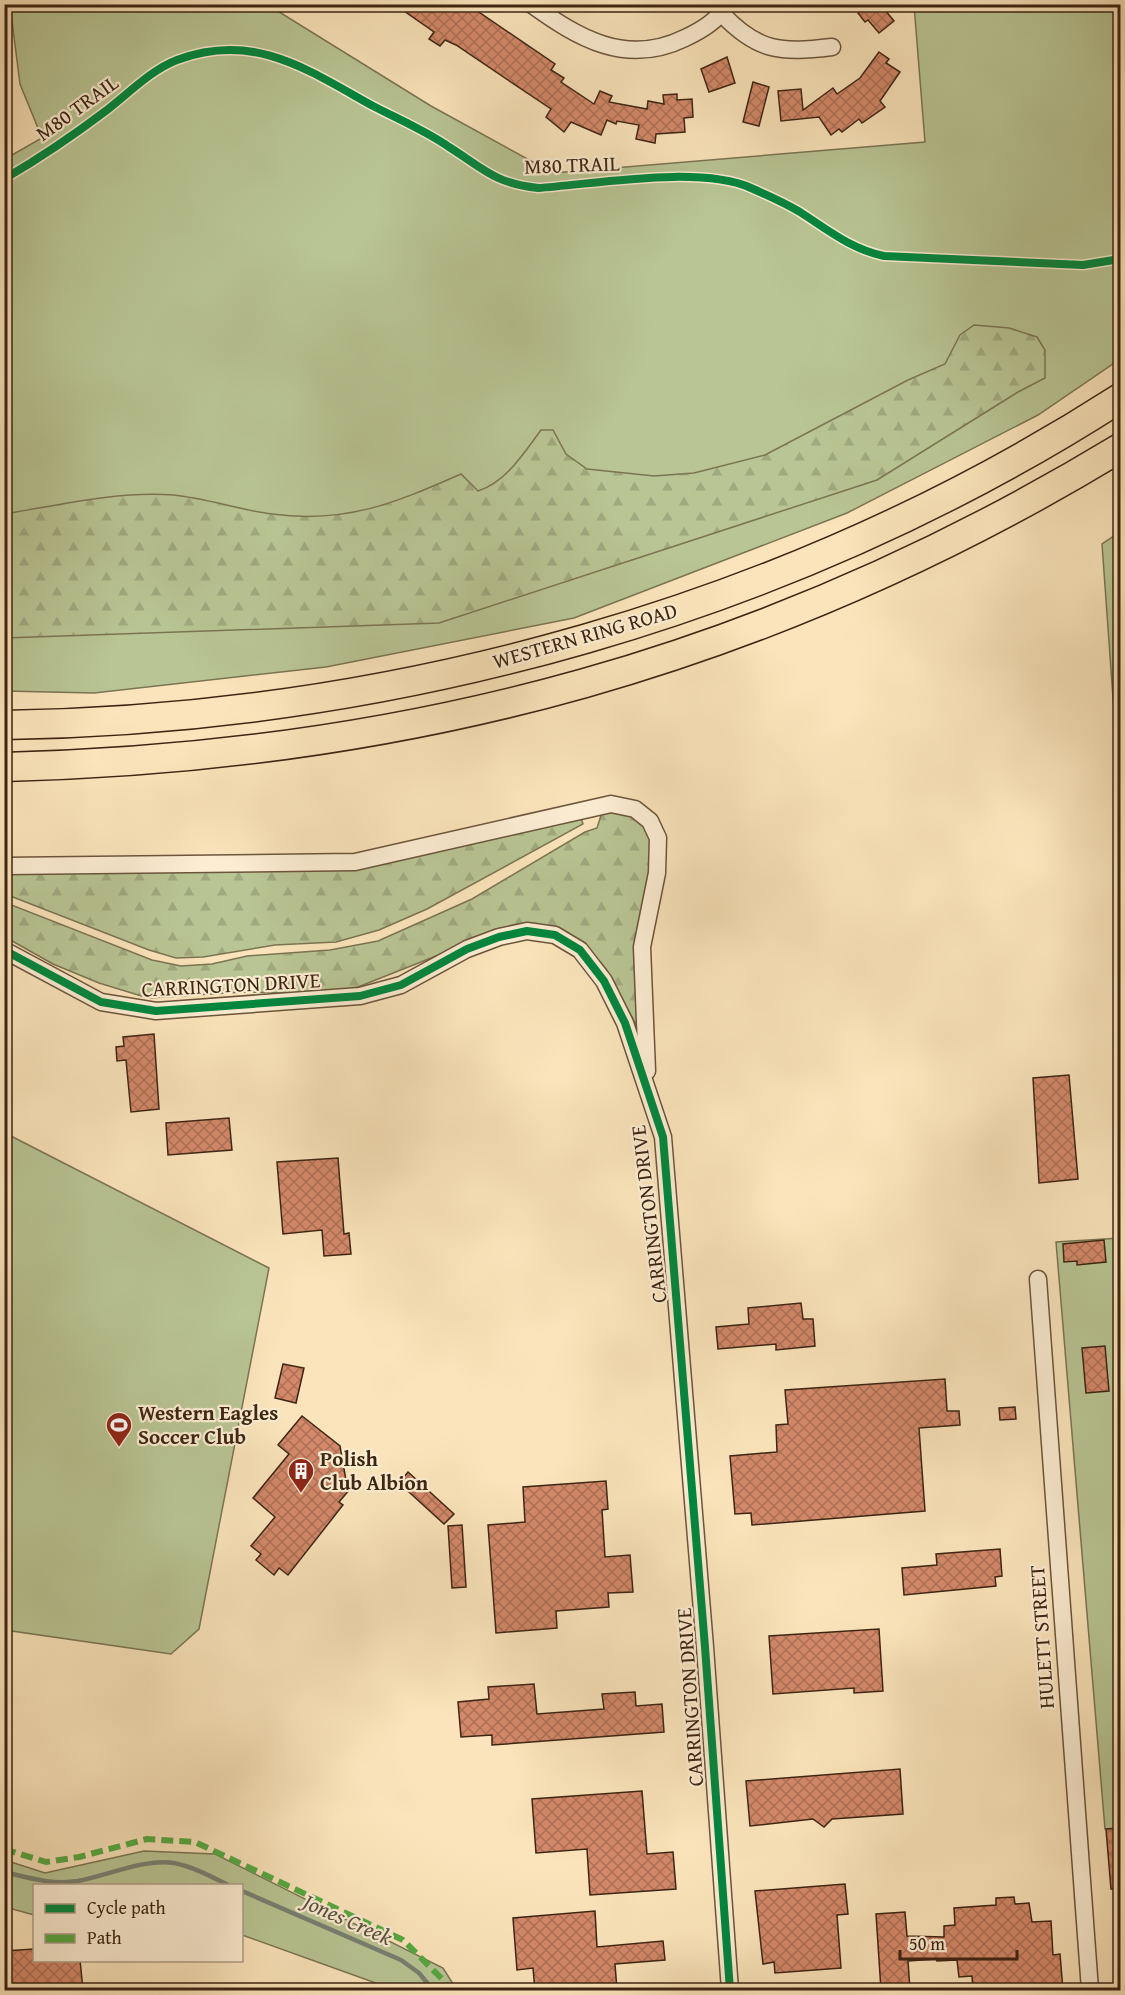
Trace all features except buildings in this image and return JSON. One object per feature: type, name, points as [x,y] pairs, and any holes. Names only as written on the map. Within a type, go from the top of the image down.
[{"type":"highway","name":"WESTERN RING ROAD","points":[[4,725],[109,721],[290,702],[477,667],[609,632],[737,589],[862,538],[959,491],[1120,398]]},
{"type":"highway","name":"WESTERN RING ROAD","points":[[4,767],[125,763],[299,745],[437,720],[612,677],[754,628],[853,588],[1007,514],[1120,448]]},
{"type":"street","points":[[531,4],[569,32],[599,44],[632,50],[678,42],[701,31],[725,9],[749,38],[769,48],[796,52],[832,47]]},
{"type":"street","name":"CARRINGTON DRIVE","points":[[4,866],[355,862],[611,804],[635,809],[650,821],[658,838],[657,873],[642,947],[648,1087]]},
{"type":"street","name":"CARRINGTON DRIVE","points":[[4,950],[101,1002],[156,1011],[360,996],[401,985],[467,949],[500,937],[527,931],[555,935],[580,950],[604,981],[625,1023],[663,1137],[668,1178],[729,1990]]},
{"type":"street","name":"HULETT STREET","points":[[1038,1279],[1090,1990]]},
{"type":"green space","points":[[10,5],[268,5],[431,106],[553,173],[925,142],[914,5],[1120,5],[1120,359],[1038,415],[847,513],[574,618],[326,667],[94,693],[5,691],[5,159],[42,138],[20,84]]},
{"type":"green space","points":[[974,325],[1009,328],[1037,337],[1045,350],[1045,378],[1018,392],[877,480],[439,623],[5,638],[5,514],[88,500],[152,494],[210,501],[272,514],[323,516],[347,513],[392,502],[461,474],[478,491],[488,487],[514,466],[541,430],[553,430],[566,454],[587,469],[654,476],[694,473],[765,455],[908,380],[945,364],[960,335]]},
{"type":"green space","points":[[1120,532],[1120,796],[1102,544]]},
{"type":"green space","points":[[603,809],[635,809],[658,838],[639,1030],[606,969],[589,949],[540,927],[441,954],[358,987],[322,994],[243,992],[148,998],[99,983],[53,964],[5,937],[4,902],[152,960],[181,966],[212,964],[247,956],[330,950],[378,941],[472,899],[585,832],[597,828]]},
{"type":"green space","points":[[579,812],[583,824],[427,909],[379,930],[336,942],[275,945],[203,957],[176,958],[149,950],[5,894],[5,868],[317,864]]},
{"type":"green space","name":"Western Eagles Soccer Club","points":[[5,1133],[269,1268],[199,1629],[171,1654],[5,1630]]},
{"type":"green space","points":[[1120,1238],[1120,1828],[1105,1829],[1056,1242]]},
{"type":"green space","points":[[144,1851],[215,1854],[443,1968],[457,1990],[400,1990],[398,1986],[384,1986],[243,1935],[243,1884],[33,1884],[33,1915],[5,1907],[5,1860],[45,1873]]},
{"type":"waterway","name":"Jones Creek","points":[[4,1872],[41,1880],[68,1882],[89,1879],[139,1865],[163,1862],[189,1867],[226,1884]]},
{"type":"waterway","name":"Jones Creek","points":[[243,1891],[401,1960],[419,1973],[433,1990]]},
{"type":"marked path","points":[[4,1849],[46,1862],[79,1857],[147,1839],[195,1842],[403,1940],[445,1982],[449,1990]]},
{"type":"cycle path","name":"M80 TRAIL","points":[[4,179],[69,137],[167,64],[205,52],[231,50],[256,52],[303,68],[431,136],[490,174],[510,183],[538,188],[647,178],[704,178],[730,181],[776,199],[850,244],[884,256],[1083,265],[1120,259]]},
{"type":"cycle path","points":[[4,950],[101,1002],[156,1011],[360,996],[401,985],[467,949],[499,937],[527,931],[555,935],[580,950],[604,981],[625,1023],[663,1137],[705,1647],[730,1990]]},
{"type":"place","name":"Western Eagles Soccer Club","points":[[119,1448]]},
{"type":"place","name":"Polish Club Albion","points":[[301,1494]]}]
